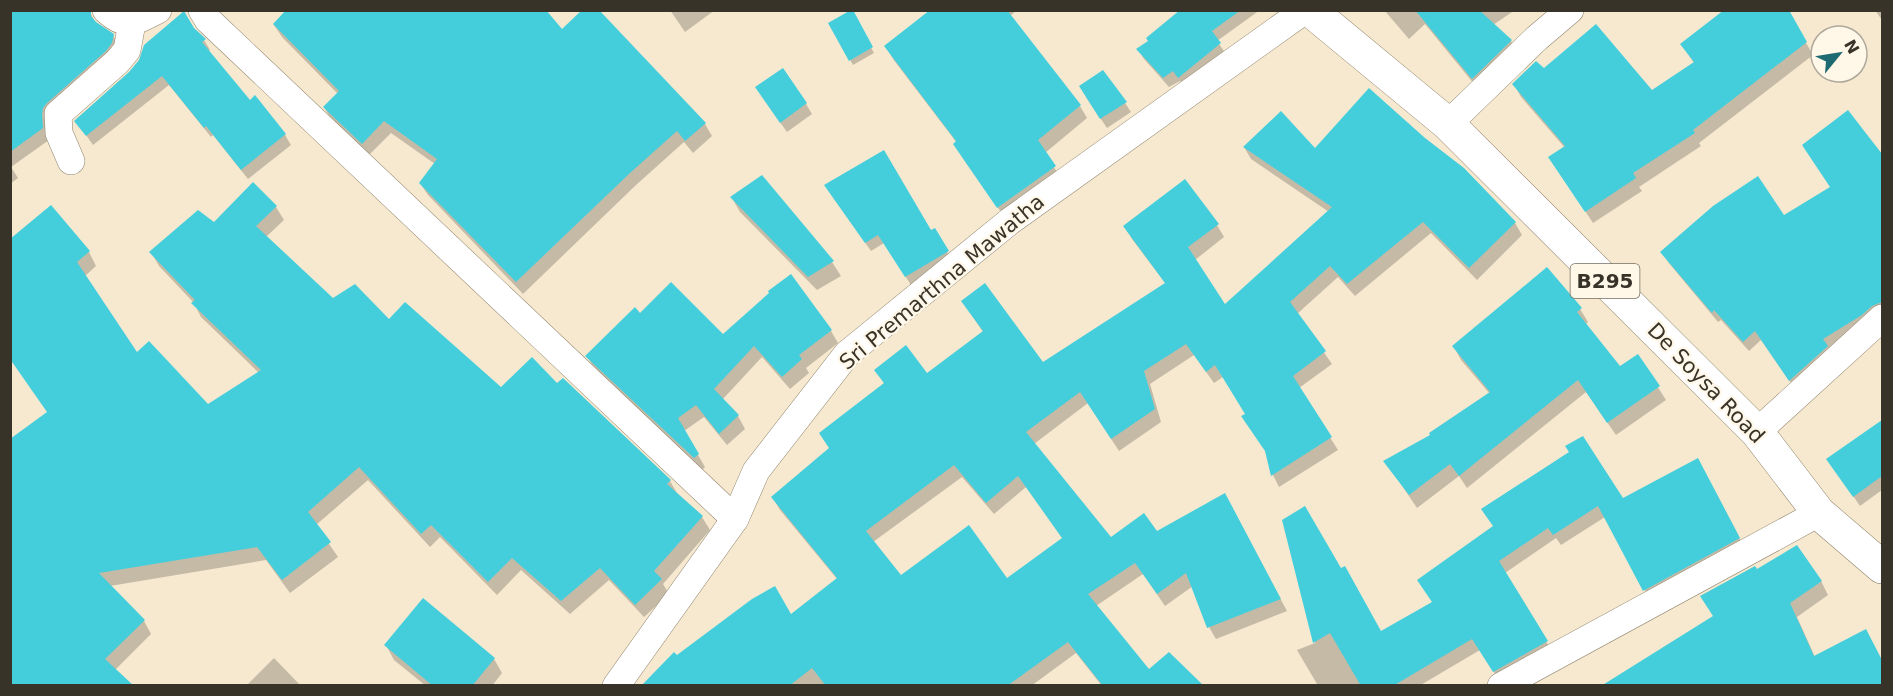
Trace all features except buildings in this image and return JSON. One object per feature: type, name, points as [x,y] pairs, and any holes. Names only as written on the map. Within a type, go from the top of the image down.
[{"type":"main road","name":"De Soysa Road","points":[[1310,10],[1448,124],[1757,432],[1819,513],[1882,567]]},
{"type":"street","points":[[106,10],[116,20],[132,23],[158,10]]},
{"type":"street","points":[[202,10],[208,20],[735,519]]},
{"type":"street","name":"Sri Premarthna Mawatha","points":[[616,686],[735,519],[756,471],[847,354],[1010,221],[1305,10]]},
{"type":"street","points":[[1448,124],[1537,38],[1570,10]]},
{"type":"street","points":[[71,161],[59,133],[58,114],[117,62],[127,50],[132,23]]},
{"type":"street","points":[[1757,432],[1882,318]]},
{"type":"street","points":[[1501,686],[1819,513]]}]
